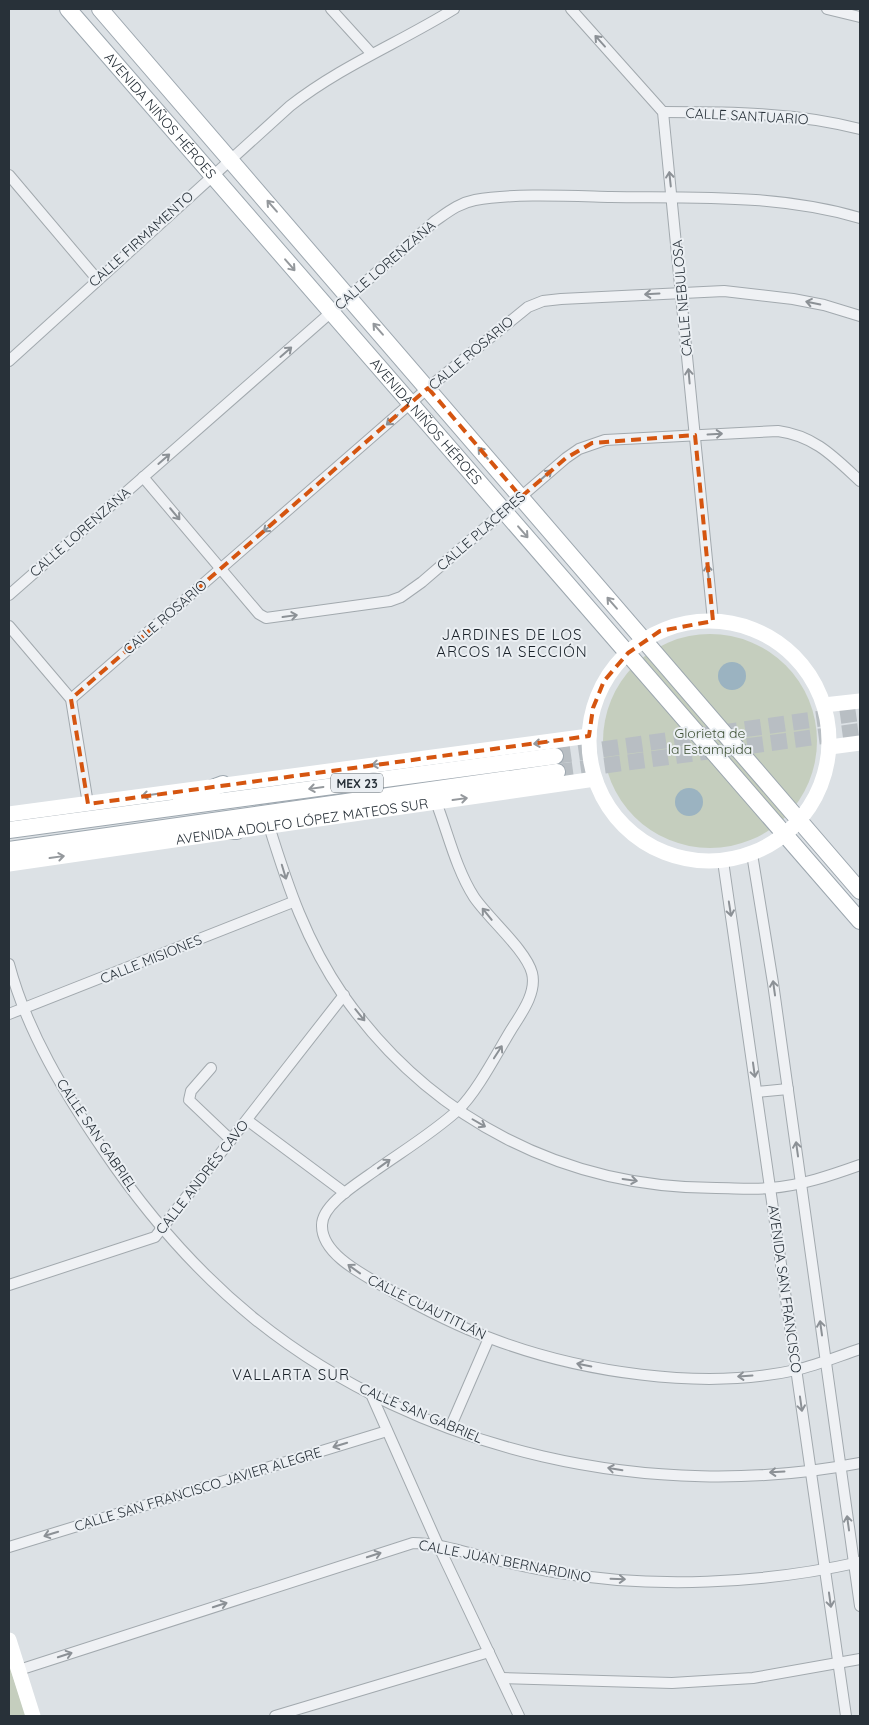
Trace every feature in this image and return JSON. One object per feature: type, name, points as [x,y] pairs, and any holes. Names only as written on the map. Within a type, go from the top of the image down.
[{"type":"main road","name":"AVENIDA NIÑOS HÉROES","points":[[68,9],[860,921]]},
{"type":"main road","name":"AVENIDA NIÑOS HÉROES","points":[[100,9],[350,296],[860,891]]},
{"type":"main road","points":[[713,621],[734,624],[754,630],[790,652],[816,686],[824,705],[830,747],[827,770],[816,799],[800,821],[786,834],[752,854],[722,861],[682,858],[662,852],[644,842],[614,815],[595,779],[589,736],[593,708],[604,681],[628,653],[644,640],[677,625],[713,621]]},
{"type":"main road","points":[[824,705],[860,701]]},
{"type":"main road","points":[[9,814],[589,736]]},
{"type":"main road","points":[[830,747],[860,743]]},
{"type":"main road","name":"AVENIDA ADOLFO LÓPEZ MATEOS SUR","points":[[9,830],[158,810],[556,764],[162,828],[9,850]]},
{"type":"main road","name":"AVENIDA ADOLFO LÓPEZ MATEOS SUR","points":[[9,864],[595,779]]},
{"type":"main road","points":[[158,810],[222,784]]},
{"type":"main road","points":[[162,828],[237,831]]},
{"type":"main road","points":[[9,1640],[34,1716]]},
{"type":"street","points":[[331,9],[371,53]]},
{"type":"street","name":"CALLE FIRMAMENTO","points":[[9,361],[212,175],[319,83],[454,9]]},
{"type":"street","points":[[571,9],[663,112]]},
{"type":"street","points":[[827,9],[860,17]]},
{"type":"street","name":"CALLE SANTUARIO","points":[[663,112],[725,112],[784,116],[860,129]]},
{"type":"street","name":"CALLE NEBULOSA","points":[[663,112],[713,621]]},
{"type":"street","points":[[9,175],[97,279]]},
{"type":"street","name":"CALLE LORENZANA","points":[[9,595],[435,221],[459,205],[475,200],[504,198],[751,198],[820,208],[860,218]]},
{"type":"street","name":"CALLE ROSARIO","points":[[71,699],[428,388],[528,307],[544,301],[562,299],[724,291],[760,294],[824,305],[860,316]]},
{"type":"street","name":"CALLE PLACERES","points":[[143,477],[259,614],[266,618],[390,601],[401,597],[422,582],[566,458],[592,443],[605,440],[778,431],[795,433],[810,439],[825,450],[860,481]]},
{"type":"street","points":[[9,626],[71,699],[88,804]]},
{"type":"street","points":[[247,1120],[345,1193],[458,1110],[523,1012],[533,983],[528,964],[474,897],[465,880],[436,802]]},
{"type":"street","points":[[269,826],[293,902],[316,950],[344,995],[394,1057],[458,1110],[540,1155],[603,1176],[683,1188],[770,1188],[801,1183],[860,1165]]},
{"type":"street","points":[[752,854],[788,1089],[840,1466],[857,1562],[860,1606]]},
{"type":"street","name":"AVENIDA SAN FRANCISCO","points":[[722,861],[846,1716]]},
{"type":"street","name":"CALLE MISIONES","points":[[9,1014],[293,902]]},
{"type":"street","name":"CALLE SAN GABRIEL","points":[[9,964],[24,1009],[52,1069],[84,1123],[121,1176],[164,1228],[203,1270],[256,1319],[329,1370],[371,1394],[450,1428],[538,1455],[628,1471],[721,1475],[811,1471],[860,1462]]},
{"type":"street","name":"CALLE ANDRÉS CAVO","points":[[9,1285],[147,1242],[164,1228],[344,995]]},
{"type":"street","points":[[211,1068],[191,1091],[189,1100],[231,1140]]},
{"type":"street","points":[[757,1092],[788,1089]]},
{"type":"street","name":"CALLE CUAUTITLÁN","points":[[345,1193],[326,1212],[322,1220],[322,1230],[335,1253],[355,1271],[421,1307],[489,1338],[554,1358],[608,1370],[661,1376],[719,1378],[796,1370],[860,1349]]},
{"type":"street","points":[[450,1428],[489,1338]]},
{"type":"street","points":[[371,1394],[438,1545],[519,1716]]},
{"type":"street","name":"CALLE SAN FRANCISCO JAVIER ALEGRE","points":[[9,1547],[387,1431]]},
{"type":"street","name":"CALLE JUAN BERNARDINO","points":[[18,1670],[413,1543],[438,1545],[507,1563],[602,1578],[696,1581],[744,1579],[826,1570],[857,1562]]},
{"type":"street","points":[[275,1716],[489,1652]]},
{"type":"street","points":[[502,1678],[672,1683],[753,1678],[860,1658]]},
{"type":"highlighted area","points":[[428,388],[521,497],[566,458],[592,443],[695,435],[713,621],[660,631],[628,653],[604,681],[593,708],[589,736],[88,804],[71,699]]},
{"type":"green space","name":"Glorieta de la Estampida","points":[[710,634],[731,636],[751,642],[769,652],[786,665],[799,682],[809,700],[815,720],[817,741],[815,762],[809,782],[799,800],[786,817],[769,830],[751,840],[731,846],[710,848],[689,846],[669,840],[651,830],[634,817],[621,800],[611,782],[605,762],[603,741],[605,720],[611,700],[621,682],[634,665],[651,652],[669,642],[689,636]]},
{"type":"green space","points":[[9,1665],[26,1716],[9,1716]]},
{"type":"water","points":[[732,662],[742,666],[746,676],[742,686],[732,690],[722,686],[718,676],[722,666]]},
{"type":"water","points":[[689,788],[699,792],[703,802],[699,812],[689,816],[679,812],[675,802],[679,792]]},
{"type":"tunnel","points":[[555,756],[860,713]]},
{"type":"tunnel","points":[[557,772],[860,731]]},
{"type":"district","name":"JARDINES DE LOS ARCOS 1A SECCIÓN","points":[[512,642]]},
{"type":"district","name":"VALLARTA SUR","points":[[291,1374]]}]
